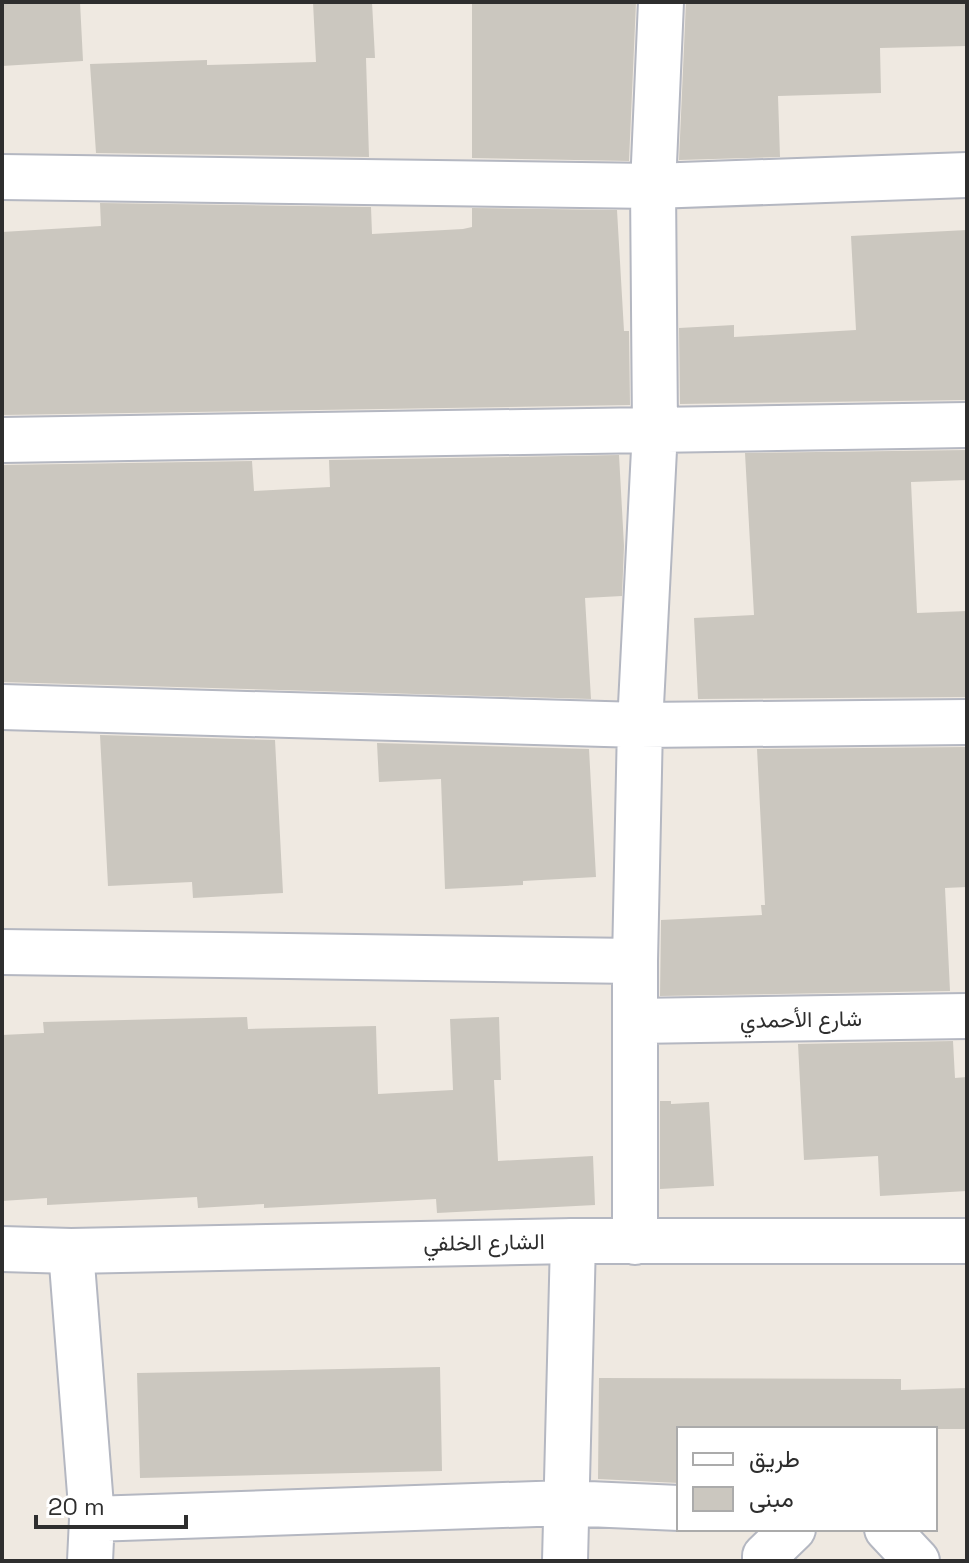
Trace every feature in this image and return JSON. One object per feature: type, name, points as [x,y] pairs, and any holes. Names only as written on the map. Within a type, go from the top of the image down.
[{"type":"street","points":[[635,1242],[635,961],[640,725],[655,430],[653,186],[661,2]]},
{"type":"street","points":[[2,177],[653,186],[967,175]]},
{"type":"street","points":[[2,440],[967,425]]},
{"type":"street","points":[[2,707],[640,725],[967,722]]},
{"type":"street","points":[[2,952],[635,961]]},
{"type":"street","name":"شارع الأحمدي","points":[[635,1021],[967,1016]]},
{"type":"street","points":[[565,1561],[573,1241]]},
{"type":"street","name":"الشارع الخلفي","points":[[2,1249],[71,1251],[573,1241],[967,1241]]},
{"type":"street","points":[[71,1251],[91,1540],[565,1503],[677,1508]]},
{"type":"street","points":[[765,1561],[765,1556],[791,1531]]},
{"type":"street","points":[[889,1531],[917,1561]]},
{"type":"building","points":[[2,2],[80,2],[83,61],[2,66]]},
{"type":"building","points":[[313,2],[372,2],[375,58],[366,58],[369,157],[96,153],[90,64],[207,60],[207,65],[316,62]]},
{"type":"building","points":[[472,2],[636,2],[629,161],[472,158]]},
{"type":"building","points":[[686,2],[967,2],[967,46],[880,48],[881,93],[778,96],[780,157],[679,160]]},
{"type":"building","points":[[100,203],[371,207],[372,234],[472,227],[472,208],[617,210],[624,331],[629,331],[630,405],[2,415],[2,232],[101,226]]},
{"type":"building","points":[[967,230],[967,400],[680,404],[679,328],[734,325],[734,337],[856,330],[851,236]]},
{"type":"building","points":[[967,450],[967,480],[911,482],[917,613],[967,611],[967,697],[698,699],[694,618],[754,615],[745,453]]},
{"type":"building","points":[[619,455],[624,546],[622,596],[585,598],[591,699],[2,682],[2,465],[252,461],[254,491],[330,487],[329,460]]},
{"type":"building","points":[[100,735],[275,740],[283,893],[193,898],[192,882],[108,886]]},
{"type":"building","points":[[377,743],[589,749],[596,877],[445,889],[441,779],[379,782]]},
{"type":"building","points":[[967,747],[967,887],[945,888],[950,991],[660,996],[661,920],[762,915],[761,905],[765,905],[757,749]]},
{"type":"building","points":[[247,1017],[248,1029],[376,1026],[378,1094],[453,1090],[450,1019],[499,1017],[501,1080],[494,1080],[498,1161],[593,1156],[595,1205],[437,1213],[436,1199],[264,1208],[264,1204],[198,1208],[197,1197],[47,1205],[47,1198],[2,1201],[2,1035],[44,1033],[43,1022]]},
{"type":"building","points":[[953,1041],[955,1078],[967,1077],[967,1191],[880,1196],[878,1156],[804,1160],[798,1044]]},
{"type":"building","points":[[660,1101],[671,1101],[671,1104],[709,1102],[714,1186],[660,1189]]},
{"type":"building","points":[[440,1367],[442,1471],[140,1478],[137,1373]]},
{"type":"building","points":[[599,1378],[901,1379],[901,1390],[967,1388],[967,1429],[677,1427],[677,1483],[598,1479]]}]
